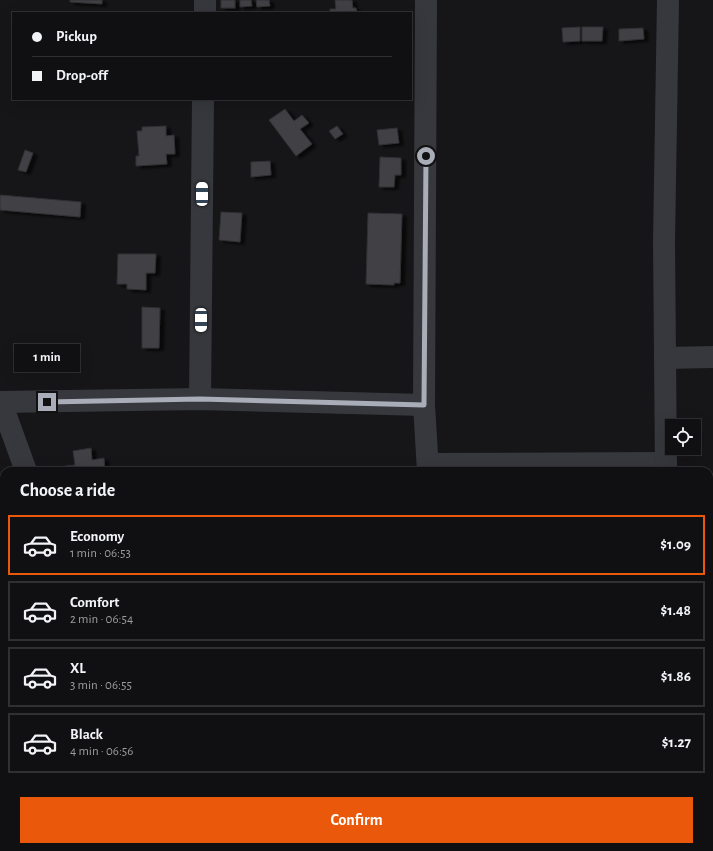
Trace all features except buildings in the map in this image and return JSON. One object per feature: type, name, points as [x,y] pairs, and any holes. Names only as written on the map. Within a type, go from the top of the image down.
[{"type":"street","points":[[205,0],[205,12]]},
{"type":"street","points":[[426,0],[424,405],[428,467],[666,467],[664,241],[668,0]]},
{"type":"street","points":[[200,399],[203,100]]},
{"type":"street","points":[[665,358],[713,357]]},
{"type":"street","points":[[24,467],[0,402],[200,399],[424,405]]},
{"type":"route","points":[[47,402],[200,399],[424,405],[426,156]]}]
